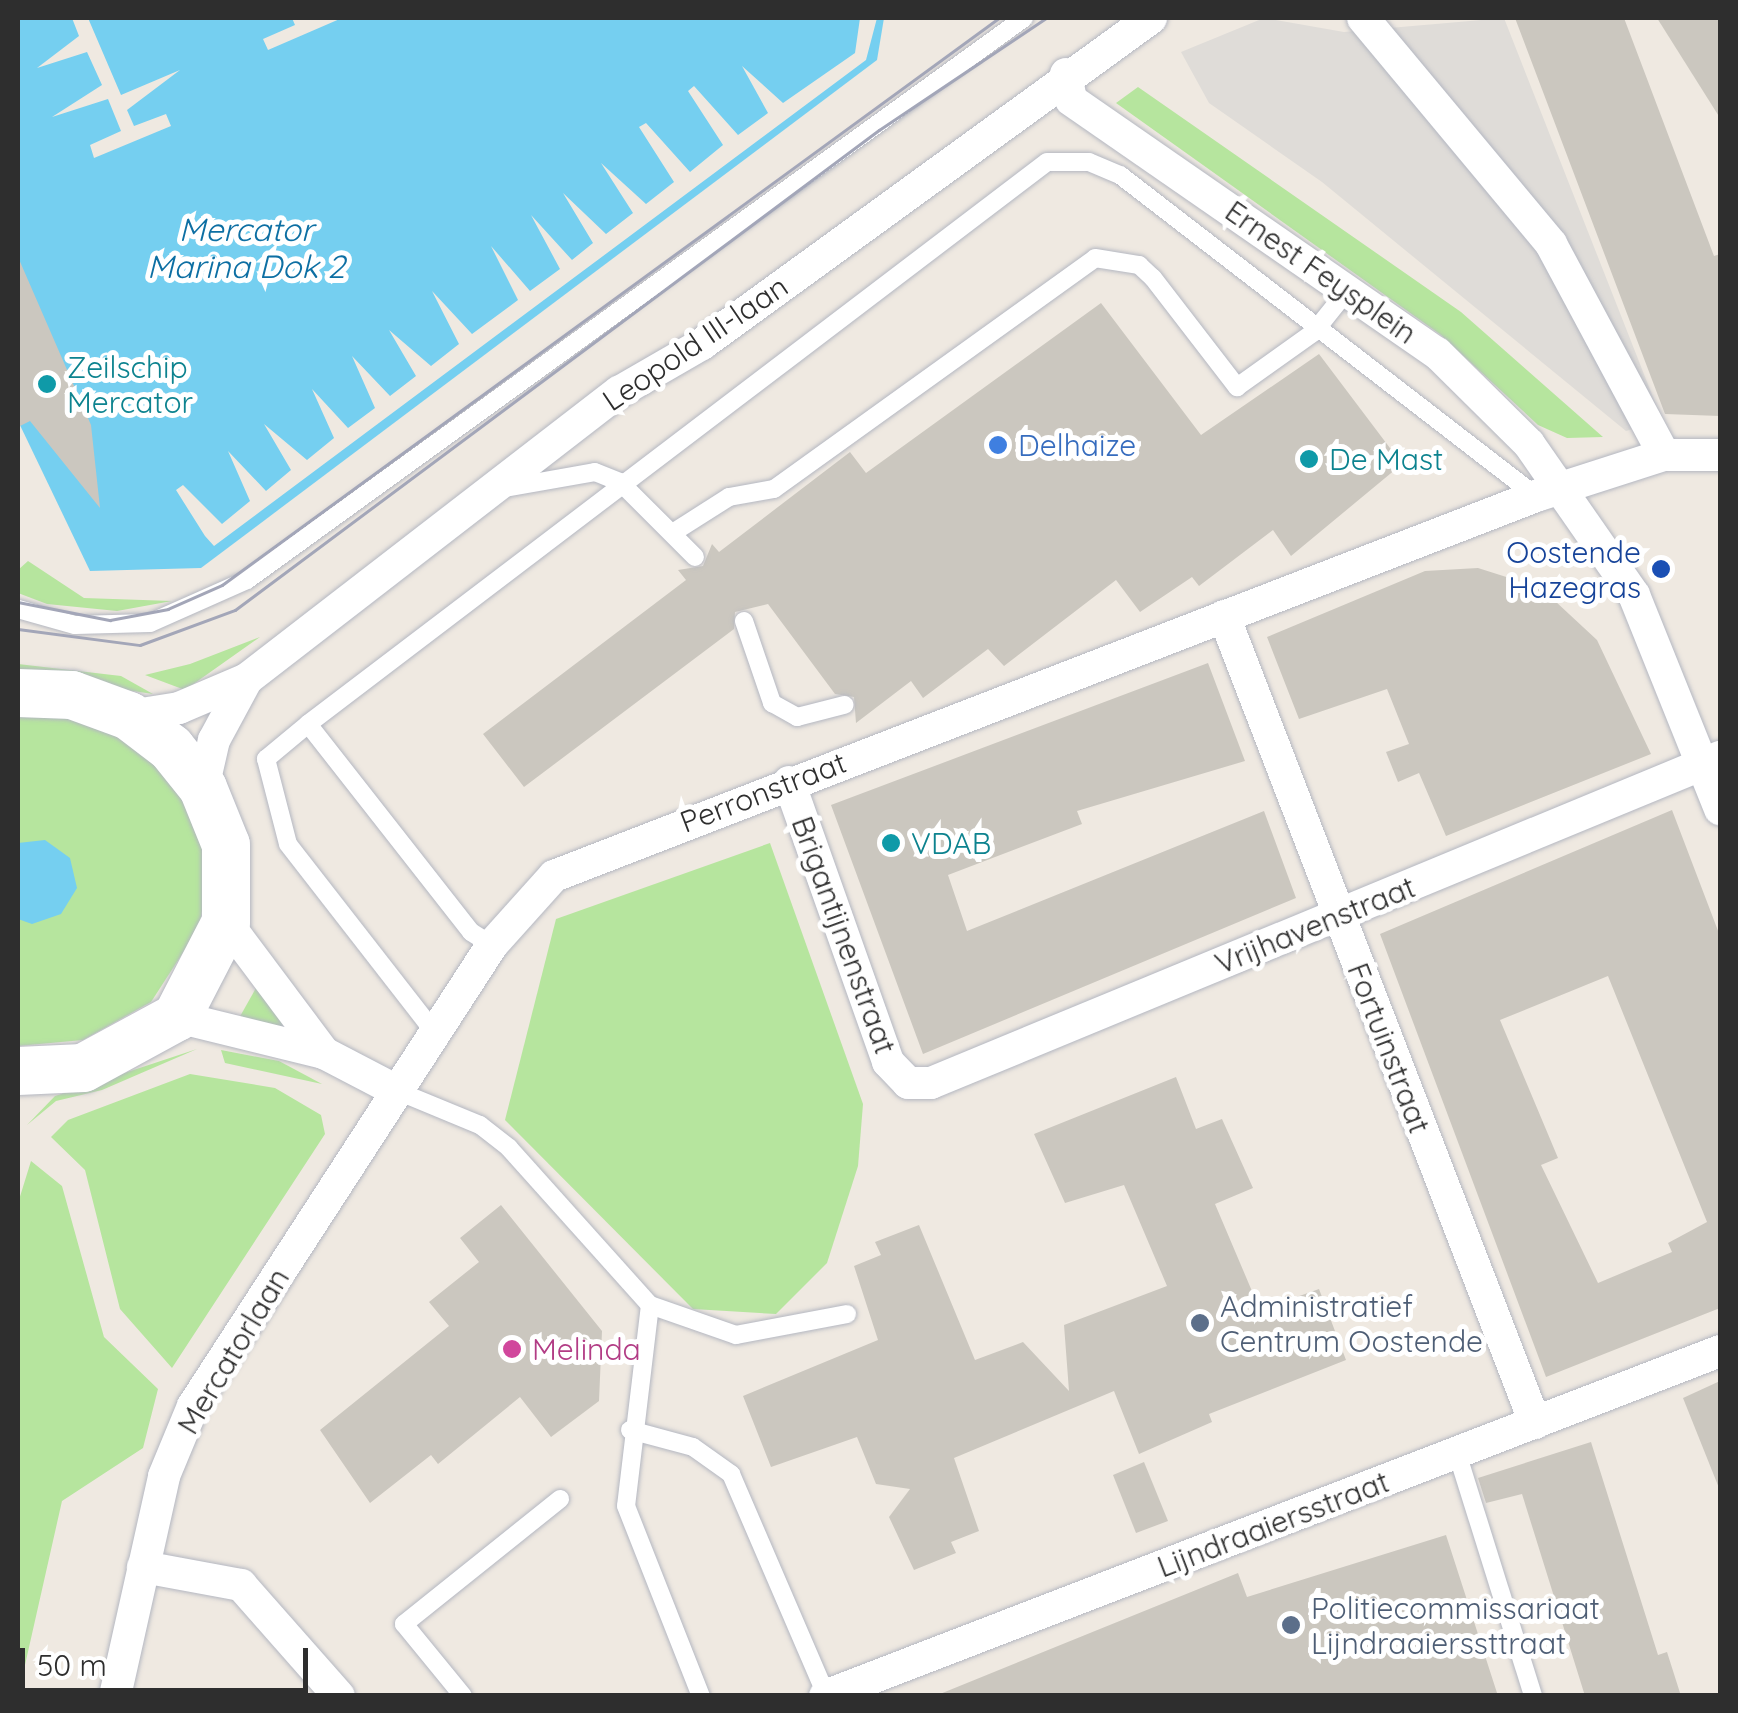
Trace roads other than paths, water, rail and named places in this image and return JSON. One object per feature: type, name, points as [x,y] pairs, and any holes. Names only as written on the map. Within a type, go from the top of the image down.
[{"type":"main road","points":[[18,693],[72,695],[130,716],[204,788],[226,845],[226,922],[177,1016],[83,1068],[22,1082]]},
{"type":"street","name":"Leopold III-laan","points":[[130,716],[247,679],[490,491],[1066,74],[1152,18]]},
{"type":"street","points":[[1363,18],[1551,244],[1664,455]]},
{"type":"street","name":"Ernest Feysplein","points":[[1066,74],[1071,100],[1437,353],[1557,493],[1634,595],[1711,761],[1720,809]]},
{"type":"street","points":[[1224,616],[1664,455],[1720,454]]},
{"type":"street","name":"Perronstraat","points":[[395,1090],[512,915],[574,864],[1224,616]]},
{"type":"street","name":"Fortuinstraat","points":[[1224,616],[1535,1423]]},
{"type":"street","name":"Leopold III-laan","points":[[204,788],[214,740],[247,679]]},
{"type":"street","name":"Vrijhavenstraat","points":[[908,1083],[931,1083],[1711,761]]},
{"type":"street","name":"Brigantijnenstraat","points":[[789,782],[888,1062],[908,1083]]},
{"type":"street","points":[[226,922],[324,1053]]},
{"type":"street","points":[[177,1016],[324,1053],[395,1090]]},
{"type":"street","name":"Mercatorlaan","points":[[114,1696],[164,1476],[194,1406],[395,1090]]},
{"type":"street","name":"Lijndraaiersstraat","points":[[826,1695],[1720,1351]]},
{"type":"street","points":[[143,1567],[241,1585],[339,1696]]},
{"type":"lane","points":[[18,609],[75,624],[150,623],[247,580],[1024,18]]},
{"type":"lane","points":[[436,1032],[288,844],[266,759],[620,482],[1047,162],[1089,162],[1120,175],[1314,332],[1557,493]]},
{"type":"lane","points":[[674,532],[729,497],[774,489],[1095,258],[1153,278],[1237,387],[1314,332],[1346,292]]},
{"type":"lane","points":[[490,491],[595,472],[620,482],[695,557]]},
{"type":"lane","points":[[744,622],[772,704],[797,717],[844,705]]},
{"type":"lane","points":[[308,724],[471,932],[492,945]]},
{"type":"lane","points":[[395,1090],[480,1126],[509,1148],[650,1305],[736,1336],[847,1314]]},
{"type":"lane","points":[[650,1305],[630,1430],[626,1506],[701,1696]]},
{"type":"lane","points":[[630,1430],[693,1447],[732,1474],[826,1695]]},
{"type":"lane","points":[[1457,1453],[1532,1696]]},
{"type":"lane","points":[[462,1696],[404,1624],[560,1499]]},
{"type":"water","name":"Mercator Marina Dok 2","points":[[18,18],[884,18],[877,60],[201,568],[90,571],[18,421]]},
{"type":"water","points":[[45,840],[70,858],[77,888],[61,914],[32,924],[18,919],[18,843]]},
{"type":"tram line","points":[[18,602],[110,620],[168,609],[222,585],[999,18]]},
{"type":"tram line","points":[[18,629],[140,645],[235,610],[879,130],[1046,18]]},
{"type":"place","name":"Zeilschip Mercator","points":[[47,384]]},
{"type":"place","name":"Delhaize","points":[[998,445]]},
{"type":"place","name":"De Mast","points":[[1309,459]]},
{"type":"place","name":"Oostende Hazegras","points":[[1661,569]]},
{"type":"place","name":"VDAB","points":[[891,843]]},
{"type":"place","name":"Administratief Centrum Oostende","points":[[1200,1323]]},
{"type":"place","name":"Melinda","points":[[512,1349]]},
{"type":"place","name":"Politiecommissariaat Lijndraaierssttraat","points":[[1291,1625]]}]
